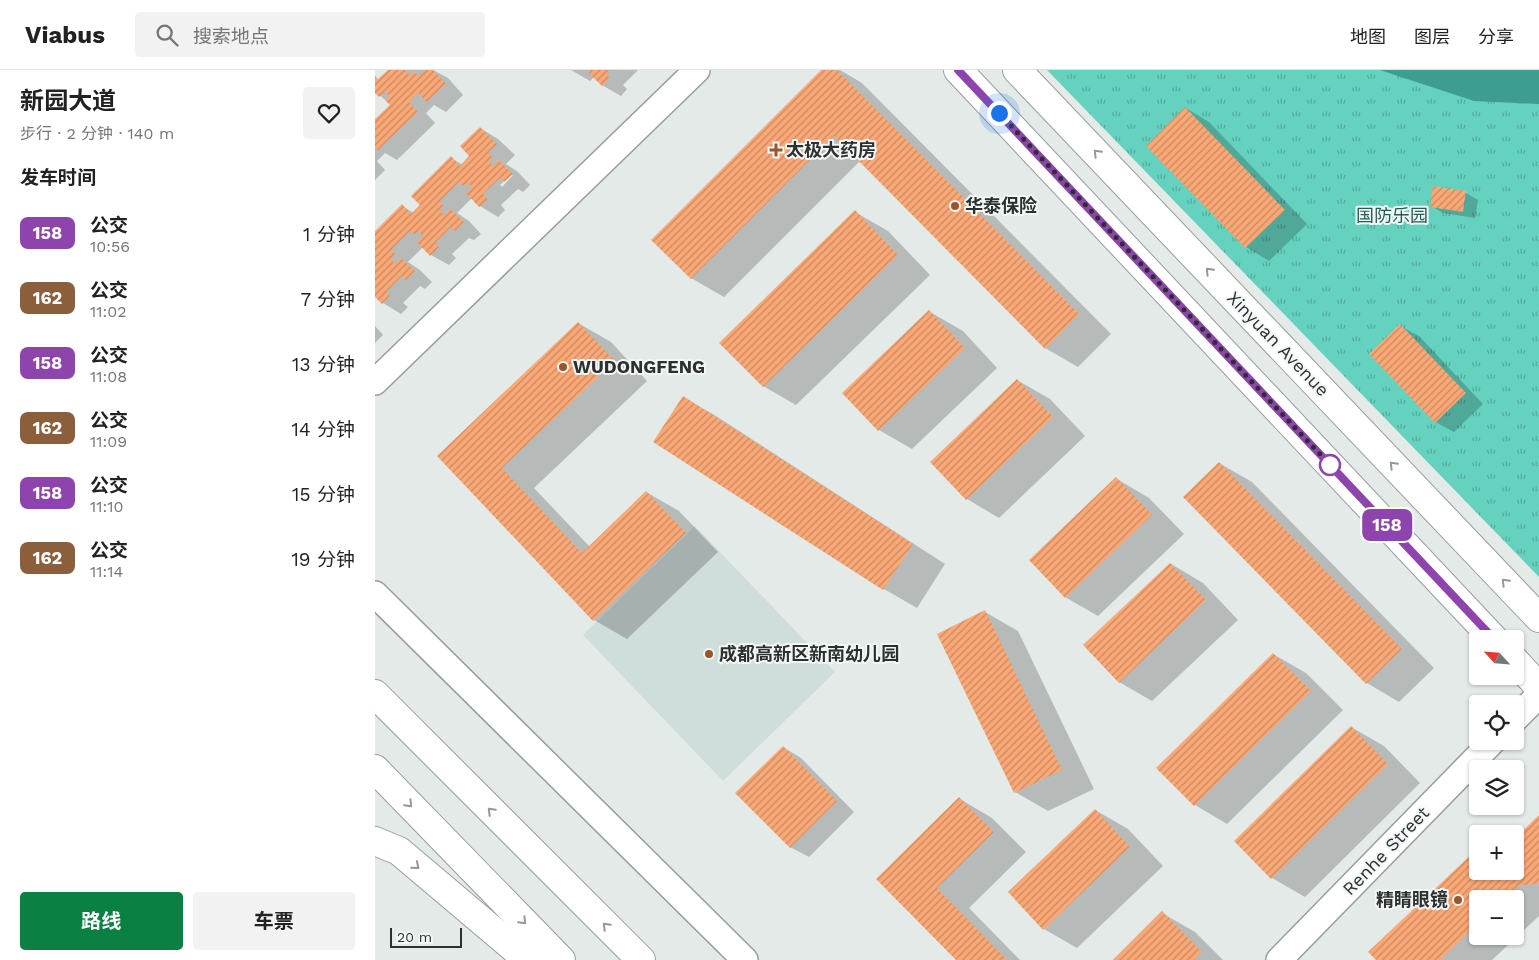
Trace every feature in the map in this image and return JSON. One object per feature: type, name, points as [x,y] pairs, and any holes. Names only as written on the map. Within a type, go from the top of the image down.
[{"type":"main road","points":[[958,70],[1486,630]]},
{"type":"main road","name":"Xinyuan Avenue","points":[[1017,70],[1539,618]]},
{"type":"main road","points":[[1524,671],[1539,687]]},
{"type":"main road","points":[[375,694],[641,960]]},
{"type":"main road","points":[[375,769],[561,960]]},
{"type":"main road","points":[[375,841],[399,851],[528,960]]},
{"type":"street","points":[[375,382],[697,70]]},
{"type":"street","points":[[375,594],[745,960]]},
{"type":"street","points":[[1524,710],[1539,695]]},
{"type":"street","name":"Renhe Street","points":[[1279,960],[1484,750]]},
{"type":"shaded area","points":[[1380,70],[1539,70],[1539,104],[1474,101]]},
{"type":"shaded area","name":"成都高新区新南幼儿园","points":[[695,526],[835,672],[723,781],[583,635]]},
{"type":"green space","name":"国防乐园","points":[[1047,70],[1539,70],[1539,577]]},
{"type":"building","points":[[388,70],[407,70],[410,76],[414,71],[419,76],[425,70],[433,70],[446,84],[427,102],[418,93],[409,102],[418,112],[378,150],[375,147],[375,119],[390,105],[385,100],[389,96],[385,91],[379,97],[375,93],[375,76],[378,79]]},
{"type":"building","points":[[591,70],[610,70],[606,74],[610,78],[602,86],[588,72]]},
{"type":"building","points":[[821,70],[837,70],[1079,314],[1045,349],[834,136],[691,279],[651,240]]},
{"type":"building","points":[[1185,107],[1285,210],[1245,248],[1146,146]]},
{"type":"building","points":[[480,127],[497,144],[488,153],[493,158],[489,162],[493,166],[499,160],[513,174],[504,182],[500,178],[483,194],[488,199],[479,207],[466,193],[472,187],[468,183],[464,187],[459,182],[439,202],[444,206],[440,211],[444,215],[450,209],[464,222],[455,231],[451,227],[435,243],[439,247],[430,256],[417,242],[423,236],[419,231],[415,235],[410,231],[391,250],[396,255],[391,259],[395,264],[401,258],[415,271],[406,280],[402,276],[386,292],[390,296],[382,304],[375,297],[375,231],[402,204],[411,214],[420,205],[411,196],[451,156],[460,166],[469,156],[460,146]]},
{"type":"building","points":[[1433,186],[1466,191],[1463,212],[1430,207]]},
{"type":"building","points":[[855,210],[898,255],[763,387],[719,343]]},
{"type":"building","points":[[929,310],[965,348],[878,431],[842,393]]},
{"type":"building","points":[[578,322],[615,361],[502,468],[582,553],[646,491],[686,533],[593,621],[437,456]]},
{"type":"building","points":[[1400,324],[1466,393],[1435,423],[1369,354]]},
{"type":"building","points":[[1017,379],[1053,417],[966,500],[930,462]]},
{"type":"building","points":[[683,396],[913,544],[883,590],[653,442]]},
{"type":"building","points":[[1219,462],[1402,649],[1366,684],[1183,497]]},
{"type":"building","points":[[1116,477],[1152,515],[1065,598],[1029,560]]},
{"type":"building","points":[[1170,563],[1206,600],[1119,683],[1083,645]]},
{"type":"building","points":[[985,610],[1062,770],[1014,793],[937,634]]},
{"type":"building","points":[[1273,653],[1311,691],[1194,806],[1156,768]]},
{"type":"building","points":[[1351,726],[1388,764],[1271,879],[1234,841]]},
{"type":"building","points":[[783,746],[837,801],[790,848],[735,793]]},
{"type":"building","points":[[959,797],[994,832],[937,888],[1007,960],[956,960],[876,879]]},
{"type":"building","points":[[1095,809],[1130,847],[1043,930],[1008,892]]},
{"type":"building","points":[[1539,815],[1539,883],[1518,886],[1514,890],[1469,890],[1469,932],[1440,960],[1376,960],[1368,952],[1469,857],[1469,880],[1524,880],[1524,829]]},
{"type":"building","points":[[1162,911],[1202,952],[1194,960],[1113,960]]},
{"type":"bus line","name":"158","points":[[958,70],[1486,630]]},
{"type":"place","name":"太极大药房","points":[[776,150]]},
{"type":"place","name":"华泰保险","points":[[955,206]]},
{"type":"place","name":"WUDONGFENG","points":[[563,367]]},
{"type":"place","name":"成都高新区新南幼儿园","points":[[709,654]]},
{"type":"place","name":"精睛眼镜","points":[[1458,900]]},
{"type":"route","points":[[999,113],[1333,468],[1330,465]]}]
